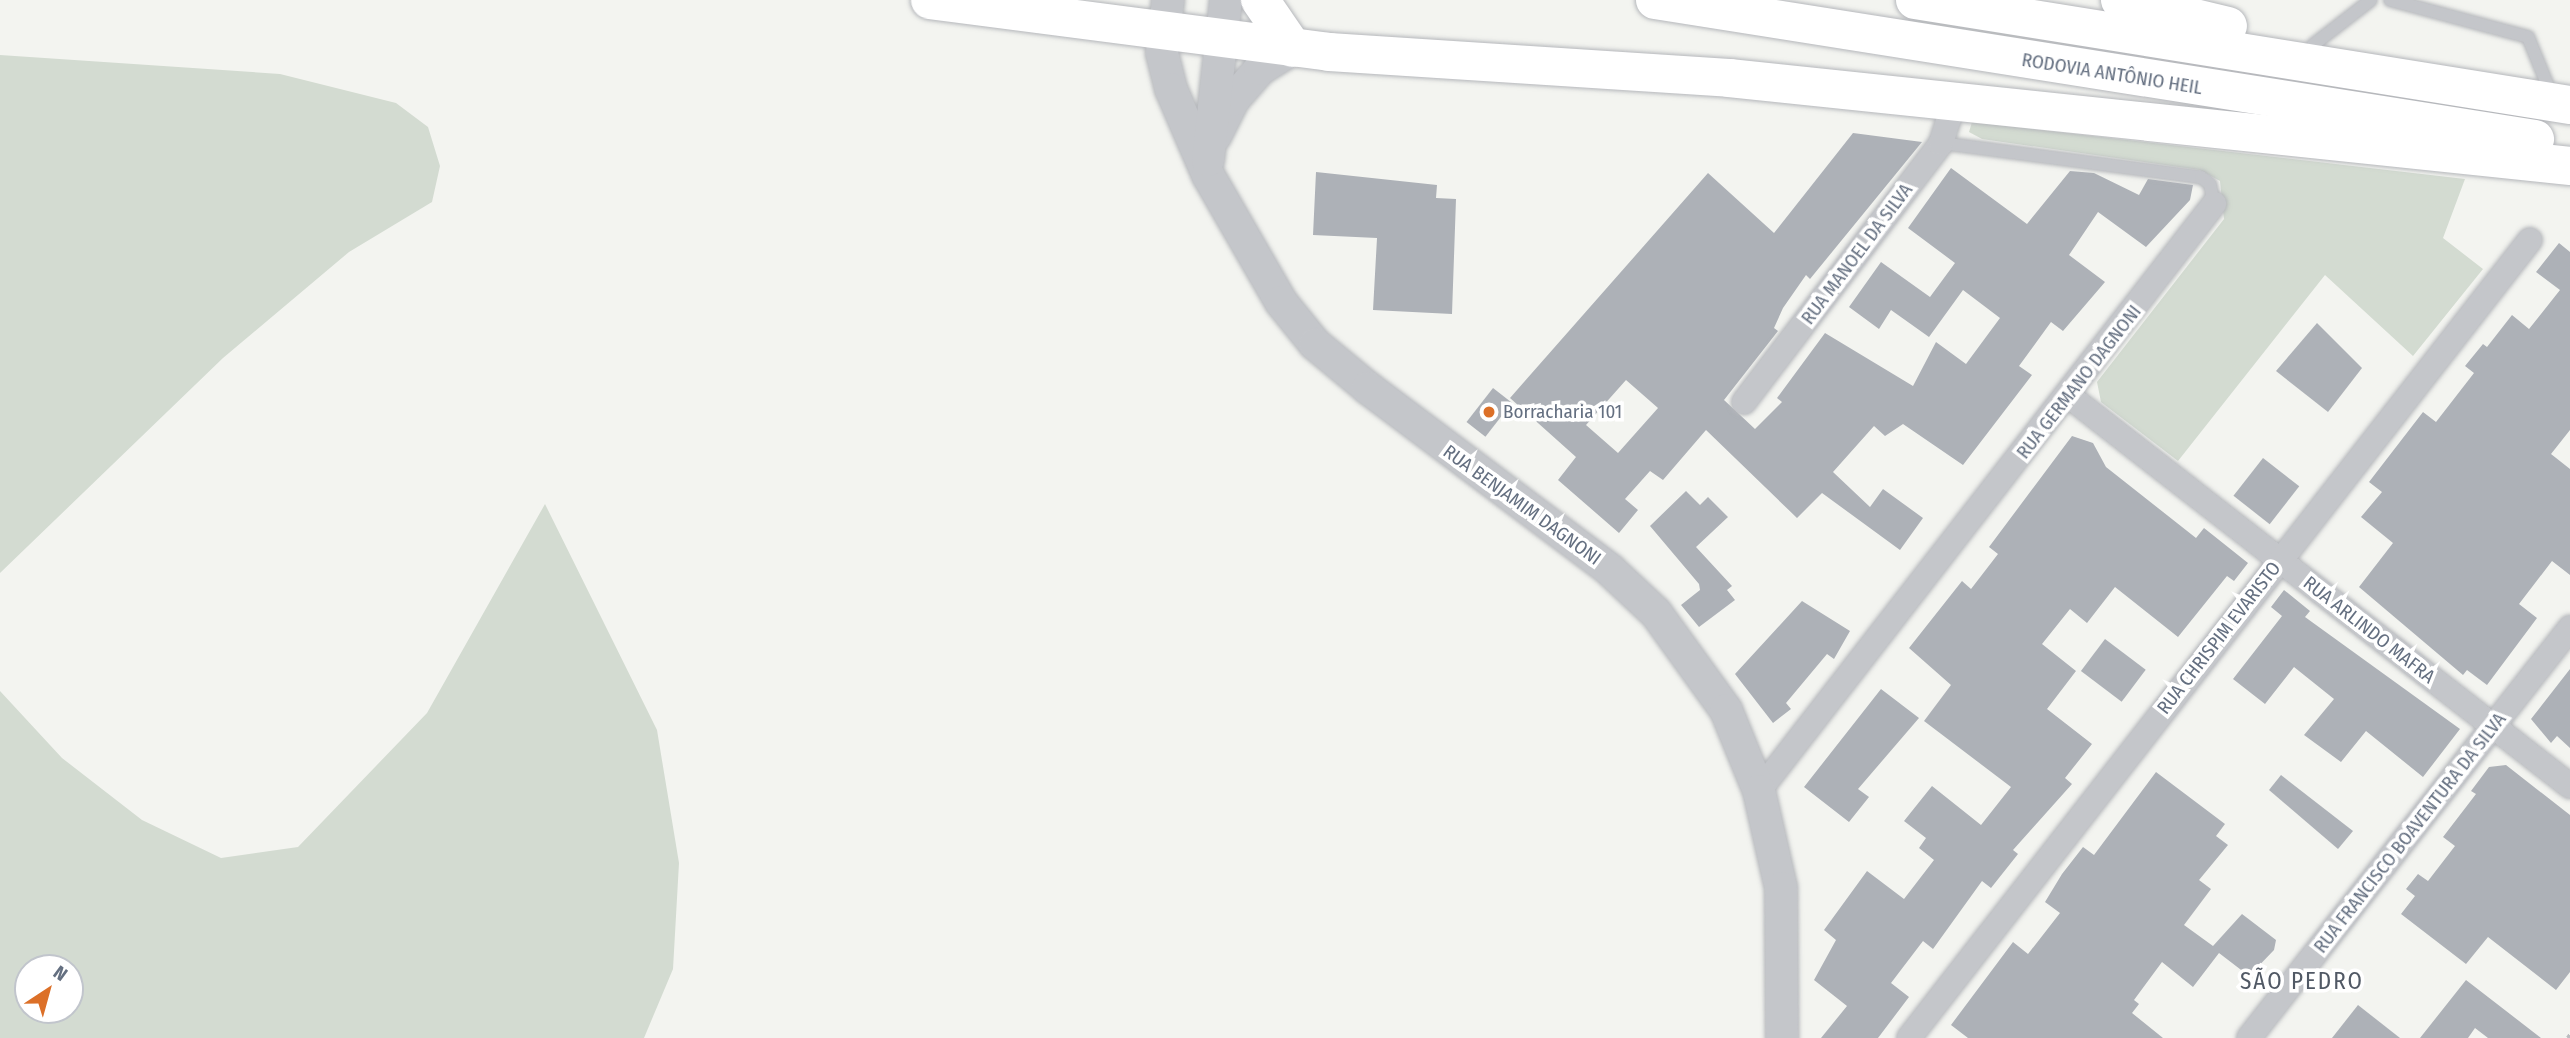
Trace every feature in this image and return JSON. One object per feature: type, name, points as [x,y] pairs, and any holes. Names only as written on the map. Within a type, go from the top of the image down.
[{"type":"main road","points":[[930,0],[1106,27],[1166,17],[1220,40],[1293,48],[1955,100],[2301,142],[2570,166]]},
{"type":"main road","points":[[1106,27],[1133,0]]},
{"type":"main road","points":[[1260,0],[1293,48]]},
{"type":"main road","name":"RODOVIA ANTÔNIO HEIL","points":[[1655,0],[2570,144]]},
{"type":"main road","points":[[1914,0],[2562,104]]},
{"type":"main road","points":[[2120,0],[2313,45],[2498,94]]},
{"type":"street","name":"RUA BENJAMIM DAGNONI","points":[[1208,175],[1207,129],[1226,0]]},
{"type":"street","name":"RUA BENJAMIM DAGNONI","points":[[1166,17],[1171,89],[1208,175],[1281,302],[1315,344],[1427,436],[1561,530],[1656,613],[1726,710],[1759,791],[1781,888],[1782,1038]]},
{"type":"street","points":[[1208,175],[1215,136],[1233,100],[1260,69],[1293,48]]},
{"type":"street","name":"RUA MANOEL DA SILVA","points":[[1744,402],[1941,143],[1955,100]]},
{"type":"street","name":"RUA GERMANO DAGNONI","points":[[1759,791],[2069,396],[2214,204]]},
{"type":"street","name":"RUA CHRISPIM EVARISTO","points":[[1909,1038],[2530,240]]},
{"type":"street","name":"RUA ARLINDO MAFRA","points":[[2069,396],[2570,786]]},
{"type":"street","name":"RUA FRANCISCO BOAVENTURA DA SILVA","points":[[2249,1038],[2570,628]]},
{"type":"lane","points":[[2313,45],[2371,0]]},
{"type":"lane","points":[[2390,0],[2528,37],[2562,104]]},
{"type":"lane","name":"RUA GERMANO DAGNONI","points":[[1941,143],[2201,177],[2210,184],[2214,204]]},
{"type":"shaded area","points":[[0,55],[280,74],[396,103],[428,127],[440,166],[432,202],[349,252],[223,358],[0,573]]},
{"type":"shaded area","points":[[1972,122],[2465,179],[2443,238],[2483,269],[2413,356],[2325,275],[2178,461],[2101,402],[2097,382],[2224,219],[2220,181],[2200,170],[1982,139],[1969,132]]},
{"type":"shaded area","points":[[545,504],[657,730],[679,863],[673,969],[644,1038],[0,1038],[0,691],[62,758],[142,820],[221,858],[298,847],[427,713]]},
{"type":"building","points":[[1853,133],[1922,142],[1810,279],[1806,275],[1783,308],[1774,328],[1778,331],[1724,400],[1755,429],[1782,402],[1777,398],[1825,333],[1913,386],[1936,342],[1966,364],[2000,318],[1963,290],[1929,337],[1891,310],[1879,329],[1849,307],[1881,262],[1930,297],[1955,263],[1908,228],[1951,168],[2027,224],[2070,171],[2094,173],[2139,195],[2148,179],[2193,185],[2190,200],[2146,247],[2098,212],[2069,255],[2105,282],[2063,331],[2051,322],[2019,366],[2032,375],[1963,465],[1903,424],[1885,436],[1874,426],[1833,472],[1870,507],[1883,489],[1923,518],[1900,550],[1822,493],[1797,518],[1706,430],[1663,480],[1650,471],[1625,499],[1638,510],[1619,533],[1558,480],[1576,457],[1510,398],[1708,173],[1774,233]],"holes":[[[1626,380],[1658,408],[1618,453],[1586,425]]]},
{"type":"building","points":[[1316,172],[1437,185],[1436,198],[1456,199],[1452,314],[1373,310],[1377,238],[1313,235]]},
{"type":"building","points":[[2559,243],[2570,252],[2570,430],[2551,454],[2570,469],[2570,575],[2552,561],[2519,604],[2537,618],[2487,685],[2467,670],[2463,675],[2359,587],[2393,543],[2361,517],[2382,492],[2369,482],[2423,412],[2436,422],[2474,373],[2465,366],[2483,344],[2487,347],[2512,315],[2529,329],[2560,290],[2536,272]]},
{"type":"building","points":[[2317,323],[2362,368],[2328,412],[2276,371]]},
{"type":"building","name":"Borracharia 101","points":[[1493,388],[1512,403],[1485,437],[1467,422]]},
{"type":"building","points":[[2072,436],[2093,443],[2106,467],[2196,538],[2204,528],[2248,563],[2234,581],[2227,576],[2178,637],[2115,587],[2087,623],[2070,609],[2042,644],[2076,671],[2047,709],[2092,744],[2065,778],[2072,784],[2013,850],[2018,854],[1991,888],[1982,881],[1933,949],[1923,941],[1891,983],[1909,997],[1878,1038],[1821,1038],[1847,1006],[1814,980],[1836,940],[1824,930],[1867,871],[1904,899],[1934,860],[1919,848],[1926,838],[1904,821],[1932,786],[1981,825],[2011,787],[1924,721],[1951,685],[1909,648],[1962,581],[1971,589],[1998,554],[1989,547]]},
{"type":"building","points":[[2263,458],[2299,486],[2270,524],[2233,496]]},
{"type":"building","points":[[1686,491],[1700,505],[1708,497],[1728,517],[1696,547],[1732,586],[1727,590],[1735,600],[1699,627],[1681,605],[1700,590],[1699,584],[1650,526]]},
{"type":"building","points":[[2284,590],[2310,611],[2305,617],[2460,729],[2423,777],[2366,731],[2341,762],[2304,735],[2334,699],[2294,667],[2265,704],[2233,679],[2282,616],[2271,607]]},
{"type":"building","points":[[1802,601],[1850,631],[1834,659],[1827,654],[1786,703],[1791,709],[1773,723],[1735,674]]},
{"type":"building","points":[[2105,639],[2146,670],[2122,702],[2081,671]]},
{"type":"building","points":[[2570,669],[2570,748],[2557,736],[2551,743],[2531,719]]},
{"type":"building","points":[[1881,689],[1919,718],[1858,789],[1869,797],[1849,822],[1804,787]]},
{"type":"building","points":[[2506,765],[2570,815],[2570,972],[2556,990],[2488,937],[2466,964],[2401,914],[2415,896],[2406,889],[2418,874],[2428,881],[2455,846],[2443,837],[2476,794],[2471,791],[2489,767]]},
{"type":"building","points":[[2156,772],[2225,824],[2216,836],[2228,845],[2199,880],[2211,889],[2184,925],[2213,946],[2242,914],[2276,940],[2274,950],[2249,976],[2219,953],[2193,987],[2162,962],[2134,1000],[2139,1004],[2132,1013],[2163,1038],[1968,1038],[1951,1025],[2013,942],[2028,954],[2060,913],[2045,902],[2062,874],[2083,847],[2094,855]]},
{"type":"building","points":[[2281,775],[2353,831],[2338,849],[2269,790]]},
{"type":"building","points":[[2466,980],[2541,1038],[2488,1038],[2475,1028],[2468,1038],[2420,1038]]},
{"type":"building","points":[[2358,1005],[2400,1038],[2332,1038]]},
{"type":"place","name":"Borracharia 101","points":[[1489,412]]},
{"type":"district","name":"SÃO PEDRO","points":[[2302,981]]}]
